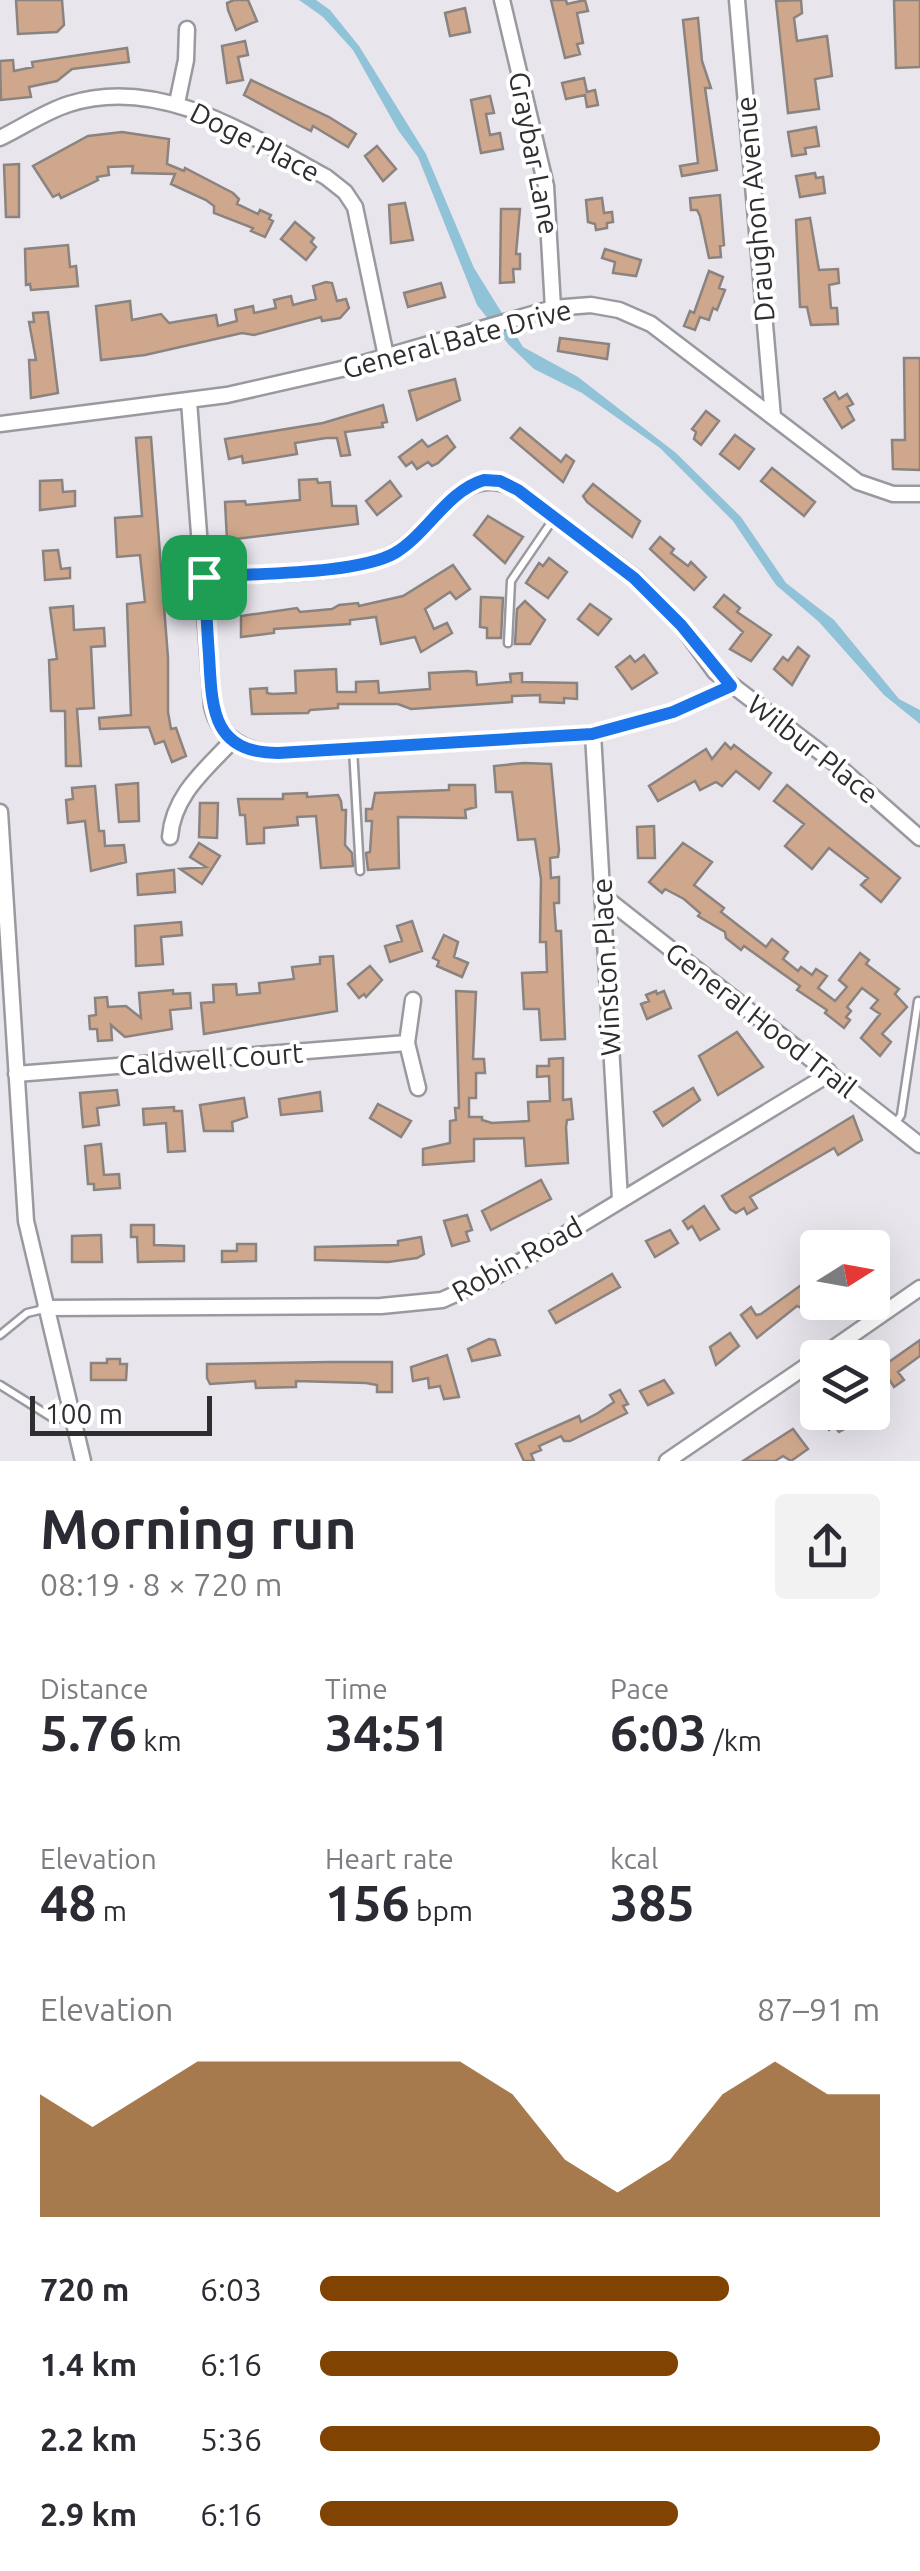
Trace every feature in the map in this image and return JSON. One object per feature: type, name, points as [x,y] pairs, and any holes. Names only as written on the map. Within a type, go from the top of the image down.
[{"type":"street","name":"Graybar Lane","points":[[502,0],[546,186],[553,308]]},
{"type":"street","name":"Draughon Avenue","points":[[737,0],[773,417]]},
{"type":"street","points":[[177,103],[186,60],[187,28]]},
{"type":"street","name":"Doge Place","points":[[0,138],[59,107],[90,98],[121,96],[177,103],[313,170],[352,199],[386,356]]},
{"type":"street","name":"General Bate Drive","points":[[0,424],[189,402],[386,356],[553,308],[606,306],[651,324],[858,482],[892,494],[920,494]]},
{"type":"street","points":[[189,402],[213,712],[223,732],[233,740],[265,753],[592,734],[673,712],[731,686]]},
{"type":"street","name":"Wilbur Place","points":[[204,577],[376,561],[409,543],[461,492],[484,480],[508,485],[644,587],[731,686],[849,775],[920,838]]},
{"type":"street","name":"Winston Place","points":[[592,734],[620,1200]]},
{"type":"street","points":[[170,837],[173,815],[185,792],[233,740]]},
{"type":"street","points":[[0,812],[24,1206],[83,1461]]},
{"type":"street","name":"General Hood Trail","points":[[602,896],[920,1146]]},
{"type":"street","points":[[413,1000],[406,1043],[418,1088]]},
{"type":"street","name":"Caldwell Court","points":[[16,1074],[406,1043]]},
{"type":"street","name":"Robin Road","points":[[45,1308],[433,1302],[481,1284],[821,1079],[828,1071]]},
{"type":"street","points":[[844,1340],[920,1288]]},
{"type":"street","points":[[667,1461],[800,1370]]},
{"type":"lane","points":[[508,643],[511,580],[554,517]]},
{"type":"lane","points":[[353,748],[360,871]]},
{"type":"lane","points":[[894,1126],[901,1115],[918,1001]]},
{"type":"lane","points":[[0,1335],[27,1313],[45,1308]]},
{"type":"lane","points":[[0,1385],[51,1416],[72,1420]]},
{"type":"water","points":[[299,0],[316,0],[330,10],[359,46],[426,154],[474,268],[523,347],[578,377],[676,453],[741,517],[786,583],[834,620],[899,699],[920,710],[920,724],[884,695],[819,622],[776,585],[733,521],[660,448],[582,393],[534,369],[509,345],[477,305],[418,157],[398,130],[353,50],[323,17]]},
{"type":"building","points":[[16,0],[62,0],[64,25],[57,32],[18,34]]},
{"type":"building","points":[[248,0],[257,21],[236,30],[227,3]]},
{"type":"building","points":[[551,0],[566,0],[567,4],[585,0],[588,11],[577,13],[583,43],[577,44],[580,54],[565,58]]},
{"type":"building","points":[[801,0],[802,13],[794,18],[797,41],[827,36],[832,76],[815,79],[819,109],[788,113],[776,1]]},
{"type":"building","points":[[894,0],[920,0],[920,67],[896,68]]},
{"type":"building","points":[[465,8],[470,32],[450,36],[445,13]]},
{"type":"building","points":[[698,18],[702,61],[711,88],[705,88],[717,170],[682,176],[680,166],[698,163],[683,20]]},
{"type":"building","points":[[245,41],[248,55],[238,57],[243,80],[227,83],[222,46]]},
{"type":"building","points":[[127,48],[129,62],[72,69],[57,81],[29,87],[31,97],[1,100],[0,61],[13,60],[14,71],[33,67],[32,62]]},
{"type":"building","points":[[584,78],[587,92],[595,90],[598,105],[587,107],[585,95],[566,99],[562,83]]},
{"type":"building","points":[[251,80],[356,134],[348,147],[313,126],[311,131],[299,125],[244,95]]},
{"type":"building","points":[[490,96],[494,113],[486,114],[490,135],[500,133],[503,149],[481,153],[471,100]]},
{"type":"building","points":[[816,127],[819,146],[792,156],[788,132]]},
{"type":"building","points":[[122,132],[169,139],[167,164],[184,171],[185,168],[233,193],[239,199],[237,204],[258,214],[260,210],[271,215],[269,219],[273,221],[265,237],[251,231],[253,228],[214,213],[214,206],[206,200],[171,184],[175,174],[132,173],[133,166],[108,167],[109,175],[97,177],[98,180],[61,198],[59,194],[53,197],[33,166],[88,136]]},
{"type":"building","points":[[377,146],[396,169],[383,181],[365,156]]},
{"type":"building","points":[[19,164],[19,217],[6,217],[4,165]]},
{"type":"building","points":[[815,173],[816,178],[823,177],[825,193],[800,197],[796,176]]},
{"type":"building","points":[[720,195],[724,245],[720,246],[721,257],[709,258],[700,216],[697,210],[691,210],[690,198]]},
{"type":"building","points":[[602,198],[604,213],[612,212],[613,222],[596,230],[595,224],[588,222],[586,200]]},
{"type":"building","points":[[405,203],[413,240],[391,243],[389,205]]},
{"type":"building","points":[[501,209],[520,209],[516,254],[520,254],[520,269],[513,269],[514,282],[500,283]]},
{"type":"building","points":[[810,218],[819,270],[838,269],[839,283],[829,285],[831,308],[837,308],[838,324],[811,325],[807,307],[800,307],[796,220]]},
{"type":"building","points":[[295,222],[314,238],[311,242],[316,247],[306,260],[281,239]]},
{"type":"building","points":[[68,245],[70,267],[76,266],[78,286],[31,290],[30,284],[26,285],[25,249]]},
{"type":"building","points":[[605,249],[641,260],[636,276],[613,273],[615,262],[602,258]]},
{"type":"building","points":[[709,271],[723,277],[719,288],[725,290],[717,310],[713,308],[709,320],[700,317],[695,330],[684,326],[690,311],[694,313]]},
{"type":"building","points":[[332,283],[337,301],[346,299],[349,308],[340,318],[322,321],[321,317],[254,335],[242,333],[145,355],[101,360],[96,306],[130,301],[132,320],[161,314],[169,323],[216,315],[218,326],[237,321],[235,310],[253,306],[254,313],[276,308],[274,300],[291,296],[293,305],[316,299],[313,286]]},
{"type":"building","points":[[441,283],[445,297],[408,307],[404,293]]},
{"type":"building","points":[[48,312],[58,393],[31,398],[29,360],[36,360],[29,322],[34,322],[33,313]]},
{"type":"building","points":[[560,338],[609,344],[607,359],[558,351]]},
{"type":"building","points":[[904,358],[920,358],[920,470],[893,469],[892,440],[905,440]]},
{"type":"building","points":[[455,379],[460,400],[417,420],[409,391]]},
{"type":"building","points":[[835,392],[839,399],[847,394],[853,404],[847,407],[854,420],[842,428],[824,399]]},
{"type":"building","points":[[383,405],[387,422],[382,423],[383,427],[345,432],[350,455],[341,456],[337,438],[326,438],[295,443],[297,454],[243,463],[242,456],[229,459],[225,439],[323,423]]},
{"type":"building","points":[[706,411],[719,421],[701,445],[694,439],[696,432],[692,429]]},
{"type":"building","points":[[520,428],[561,462],[566,455],[574,461],[563,482],[511,438]]},
{"type":"building","points":[[735,435],[754,449],[739,469],[720,454]]},
{"type":"building","points":[[447,436],[455,447],[432,466],[428,462],[417,469],[412,462],[406,466],[399,457],[422,440],[428,447]]},
{"type":"building","points":[[151,437],[168,658],[168,712],[171,729],[176,728],[186,756],[172,762],[164,741],[155,744],[149,727],[100,729],[99,718],[131,715],[127,604],[145,602],[140,555],[117,557],[115,518],[142,516],[136,438]]},
{"type":"building","points":[[772,468],[815,502],[804,516],[761,481]]},
{"type":"building","points":[[317,479],[318,483],[330,482],[332,506],[356,506],[358,524],[227,540],[225,502],[245,501],[246,505],[300,500],[299,480]]},
{"type":"building","points":[[62,480],[63,492],[75,491],[75,506],[40,510],[40,481]]},
{"type":"building","points":[[390,481],[401,496],[377,515],[366,501]]},
{"type":"building","points":[[593,484],[640,521],[632,537],[587,502],[583,496]]},
{"type":"building","points":[[488,516],[523,537],[505,563],[474,535]]},
{"type":"building","points":[[660,537],[674,549],[671,553],[688,566],[691,562],[706,577],[694,590],[650,549]]},
{"type":"building","points":[[58,550],[61,569],[70,568],[70,578],[45,580],[43,551]]},
{"type":"building","points":[[549,558],[567,572],[548,598],[526,583],[539,563],[543,566]]},
{"type":"building","points":[[453,565],[470,589],[456,599],[450,592],[425,609],[434,629],[447,623],[452,633],[421,652],[415,637],[381,644],[376,617],[350,620],[350,624],[274,629],[274,633],[241,637],[241,616],[297,608],[300,612],[358,603],[359,606],[403,596]]},
{"type":"building","points":[[724,595],[740,608],[737,612],[771,635],[751,661],[730,649],[743,632],[714,607]]},
{"type":"building","points":[[481,597],[503,598],[501,638],[487,638],[487,628],[480,627]]},
{"type":"building","points":[[525,601],[545,620],[530,644],[515,644],[517,609]]},
{"type":"building","points":[[590,604],[611,619],[598,635],[578,619]]},
{"type":"building","points":[[73,606],[74,630],[104,628],[105,646],[91,647],[94,708],[77,709],[81,766],[66,766],[65,711],[51,711],[49,660],[57,659],[50,608]]},
{"type":"building","points":[[798,647],[809,656],[792,685],[774,669],[783,657],[788,661]]},
{"type":"building","points":[[644,655],[657,673],[632,689],[616,667],[630,656],[635,662]]},
{"type":"building","points":[[336,669],[337,692],[356,692],[356,682],[378,681],[379,693],[430,689],[429,673],[468,671],[476,672],[477,685],[511,682],[510,674],[522,673],[522,682],[577,683],[577,699],[540,702],[540,695],[512,696],[512,702],[411,709],[398,704],[338,704],[338,708],[308,713],[252,714],[250,689],[267,688],[267,693],[272,694],[296,693],[295,671]]},
{"type":"building","points":[[725,743],[731,749],[734,745],[771,773],[759,789],[736,771],[722,786],[716,782],[700,790],[695,781],[658,801],[649,786],[706,749],[712,759]]},
{"type":"building","points":[[551,764],[559,850],[558,857],[550,858],[551,878],[559,877],[559,903],[554,903],[556,931],[561,931],[565,1039],[541,1040],[539,1009],[524,1009],[522,973],[547,972],[546,942],[540,942],[541,879],[535,839],[518,840],[512,792],[496,792],[494,766]]},
{"type":"building","points":[[138,783],[139,821],[119,822],[116,785]]},
{"type":"building","points":[[449,785],[475,785],[476,807],[465,810],[466,818],[398,817],[399,868],[368,870],[366,853],[370,852],[372,821],[366,821],[366,809],[372,809],[375,793],[449,790]]},
{"type":"building","points":[[787,785],[900,878],[881,902],[861,885],[868,878],[829,848],[812,869],[785,846],[804,824],[774,801]]},
{"type":"building","points":[[95,786],[99,831],[104,831],[105,846],[124,845],[126,862],[91,871],[85,821],[68,823],[66,800],[73,799],[72,788]]},
{"type":"building","points":[[307,793],[307,797],[338,795],[342,810],[346,810],[345,845],[352,853],[353,866],[321,868],[316,816],[297,817],[298,825],[264,828],[264,843],[247,844],[245,815],[240,815],[238,799],[283,799],[283,794]]},
{"type":"building","points":[[200,803],[218,803],[217,838],[199,837]]},
{"type":"building","points":[[654,826],[655,858],[638,858],[637,827]]},
{"type":"building","points":[[199,843],[220,856],[202,884],[180,869],[206,867],[190,857]]},
{"type":"building","points":[[683,843],[712,862],[694,885],[766,947],[772,939],[788,952],[783,959],[798,971],[801,967],[812,975],[816,969],[827,976],[818,988],[835,1001],[847,987],[839,980],[860,953],[869,960],[866,964],[899,989],[895,994],[907,1007],[882,1034],[891,1042],[880,1056],[861,1038],[880,1014],[871,1008],[878,1000],[862,988],[847,1007],[851,1011],[846,1017],[850,1020],[844,1028],[825,1013],[827,1010],[797,990],[800,986],[744,946],[741,950],[726,938],[725,932],[698,916],[700,913],[684,899],[665,889],[662,893],[649,882]]},
{"type":"building","points":[[174,870],[175,892],[138,895],[137,874]]},
{"type":"building","points":[[412,921],[422,951],[390,962],[385,946],[402,941],[397,926]]},
{"type":"building","points":[[181,922],[182,935],[161,937],[163,964],[136,966],[135,926]]},
{"type":"building","points":[[444,935],[458,942],[454,957],[468,963],[462,977],[437,966],[439,961],[433,958]]},
{"type":"building","points":[[333,956],[337,1011],[204,1034],[201,1003],[214,1002],[213,985],[236,984],[237,995],[260,993],[259,983],[294,979],[292,967],[320,964],[320,957]]},
{"type":"building","points":[[370,966],[382,980],[366,997],[364,994],[359,998],[348,984]]},
{"type":"building","points":[[173,990],[173,994],[190,993],[191,1008],[170,1010],[172,1029],[125,1037],[111,1025],[112,1040],[98,1041],[97,1029],[90,1029],[89,1016],[96,1015],[95,998],[107,997],[108,1007],[126,1006],[141,1018],[139,993]]},
{"type":"building","points":[[456,991],[476,992],[473,1059],[484,1059],[485,1073],[476,1073],[476,1098],[469,1098],[469,1117],[482,1117],[492,1123],[529,1121],[528,1102],[550,1101],[549,1076],[537,1077],[537,1066],[549,1066],[549,1059],[563,1058],[563,1100],[571,1099],[573,1119],[567,1120],[566,1127],[568,1163],[526,1166],[524,1138],[474,1139],[474,1161],[423,1165],[423,1149],[450,1143],[450,1121],[456,1120],[455,1108],[459,1108]]},
{"type":"building","points":[[664,991],[671,1008],[647,1019],[641,1004],[649,1001],[646,995]]},
{"type":"building","points":[[737,1032],[763,1067],[718,1095],[699,1056]]},
{"type":"building","points":[[693,1088],[700,1100],[663,1126],[654,1112]]},
{"type":"building","points":[[117,1090],[119,1105],[97,1108],[99,1125],[83,1127],[80,1093]]},
{"type":"building","points":[[320,1092],[322,1111],[281,1115],[279,1099]]},
{"type":"building","points":[[244,1098],[247,1117],[232,1122],[233,1131],[204,1131],[200,1105]]},
{"type":"building","points":[[378,1104],[411,1121],[401,1137],[370,1118]]},
{"type":"building","points":[[174,1107],[174,1111],[182,1111],[185,1151],[168,1152],[166,1123],[144,1125],[143,1109]]},
{"type":"building","points":[[853,1116],[862,1140],[838,1155],[834,1148],[750,1197],[757,1208],[747,1214],[744,1208],[736,1213],[730,1209],[722,1196]]},
{"type":"building","points":[[101,1144],[104,1175],[119,1174],[120,1188],[94,1190],[94,1184],[88,1184],[85,1146]]},
{"type":"building","points":[[541,1180],[551,1199],[491,1230],[482,1211]]},
{"type":"building","points":[[704,1206],[719,1229],[700,1240],[692,1226],[688,1229],[683,1221]]},
{"type":"building","points":[[467,1215],[472,1230],[466,1232],[469,1241],[452,1246],[444,1221]]},
{"type":"building","points":[[131,1225],[154,1225],[154,1245],[184,1246],[184,1261],[138,1262],[137,1237],[131,1237]]},
{"type":"building","points":[[670,1230],[678,1243],[655,1257],[646,1241]]},
{"type":"building","points":[[101,1235],[102,1262],[72,1262],[72,1236]]},
{"type":"building","points":[[421,1237],[424,1254],[417,1258],[388,1262],[315,1260],[315,1247],[398,1245],[398,1241]]},
{"type":"building","points":[[237,1244],[256,1244],[256,1261],[222,1262],[222,1251],[237,1251]]},
{"type":"building","points":[[612,1274],[620,1287],[556,1323],[549,1311]]},
{"type":"building","points":[[800,1286],[800,1307],[757,1338],[741,1315],[751,1307],[756,1315]]},
{"type":"building","points":[[730,1333],[739,1346],[716,1365],[710,1347]]},
{"type":"building","points":[[495,1340],[500,1355],[472,1361],[468,1349]]},
{"type":"building","points":[[920,1340],[920,1356],[898,1372],[904,1380],[894,1387],[890,1361]]},
{"type":"building","points":[[447,1355],[459,1397],[444,1399],[440,1386],[429,1388],[428,1378],[413,1381],[411,1367]]},
{"type":"building","points":[[107,1359],[120,1359],[120,1364],[127,1364],[126,1380],[91,1380],[91,1363],[107,1363]]},
{"type":"building","points":[[392,1362],[392,1392],[377,1392],[377,1385],[366,1383],[296,1381],[296,1387],[256,1388],[255,1381],[210,1384],[207,1378],[207,1364]]},
{"type":"building","points":[[664,1380],[673,1393],[648,1405],[640,1391]]},
{"type":"building","points":[[620,1390],[628,1404],[623,1406],[627,1413],[570,1441],[561,1436],[539,1446],[541,1450],[531,1454],[534,1461],[524,1461],[516,1444],[579,1416],[581,1422],[614,1402],[610,1395]]},
{"type":"building","points":[[793,1429],[808,1449],[791,1461],[783,1456],[775,1461],[743,1461]]},
{"type":"route","points":[[484,480],[500,481],[518,490],[634,578],[681,625],[731,686],[673,712],[592,734],[256,752],[226,734],[213,712],[204,577],[376,561],[409,543],[466,488],[484,480]]}]
